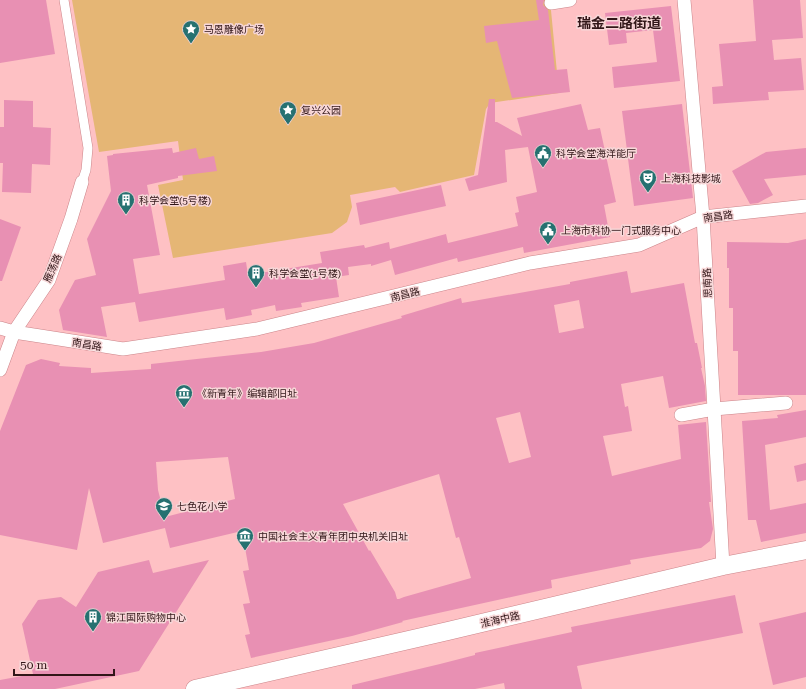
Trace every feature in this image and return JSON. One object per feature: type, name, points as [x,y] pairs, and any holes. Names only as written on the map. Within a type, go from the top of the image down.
[{"type":"main road","name":"淮海中路","points":[[195,689],[238,684],[723,566],[806,550]]},
{"type":"street","points":[[64,0],[88,148],[86,170],[82,182]]},
{"type":"street","points":[[551,3],[570,0]]},
{"type":"street","name":"思南路","points":[[684,0],[703,217],[723,566]]},
{"type":"street","name":"雁荡路","points":[[0,370],[14,332],[48,280],[71,219],[82,182]]},
{"type":"street","name":"南昌路","points":[[0,328],[14,332],[123,349],[257,330],[530,263],[639,245],[703,217],[806,206]]},
{"type":"street","points":[[681,415],[714,409],[786,403]]},
{"type":"shaded area","name":"复兴公园","points":[[72,0],[550,0],[559,93],[490,103],[486,109],[474,175],[400,192],[395,187],[350,195],[352,207],[347,222],[332,233],[173,258],[158,185],[183,180],[178,141],[99,152]]},
{"type":"building","points":[[0,0],[46,0],[55,54],[0,63]]},
{"type":"building","points":[[536,0],[544,0],[543,5],[548,10],[555,70],[567,69],[570,92],[512,98],[497,41],[486,43],[484,26],[539,20]]},
{"type":"building","points":[[753,0],[800,0],[803,38],[772,40],[774,60],[801,58],[804,90],[768,92],[769,100],[713,104],[712,87],[723,86],[719,44],[756,41]]},
{"type":"building","points":[[671,6],[680,81],[614,88],[612,67],[657,62],[653,30],[626,33],[627,43],[609,45],[605,13]]},
{"type":"building","points":[[489,99],[495,99],[495,122],[522,136],[517,118],[581,104],[588,130],[600,128],[616,202],[604,205],[610,237],[524,253],[523,247],[458,262],[457,258],[395,275],[391,260],[371,266],[371,264],[348,267],[349,275],[336,277],[339,297],[301,303],[302,307],[276,311],[275,305],[251,310],[252,315],[226,320],[224,308],[139,322],[135,302],[101,307],[107,337],[63,330],[59,310],[75,280],[96,275],[87,239],[111,191],[107,156],[113,154],[172,148],[173,153],[196,148],[199,159],[214,156],[217,171],[178,176],[178,178],[147,185],[160,255],[133,259],[139,294],[225,280],[223,266],[246,262],[248,275],[322,263],[320,252],[364,245],[365,248],[389,242],[390,249],[446,234],[448,243],[518,226],[515,213],[519,212],[516,197],[537,192],[528,147],[505,150],[507,182],[469,191],[465,179],[478,175]]},
{"type":"building","points":[[4,100],[33,101],[33,127],[51,128],[50,165],[32,164],[31,193],[2,192],[3,163],[0,163],[0,127],[4,127]]},
{"type":"building","points":[[682,104],[693,198],[634,206],[622,111]]},
{"type":"building","points":[[806,148],[806,175],[764,179],[773,195],[758,203],[750,204],[732,171],[766,152]]},
{"type":"building","points":[[441,185],[446,206],[360,225],[356,203]]},
{"type":"building","points":[[0,219],[21,227],[2,281],[0,281]]},
{"type":"building","points":[[806,239],[806,395],[738,395],[738,351],[733,351],[733,308],[729,308],[729,268],[727,268],[727,242],[788,243]]},
{"type":"building","points":[[627,271],[631,293],[684,283],[695,343],[697,343],[702,368],[706,401],[669,408],[663,376],[621,384],[625,407],[628,406],[632,431],[603,436],[612,476],[681,459],[678,425],[706,422],[711,502],[709,502],[713,529],[710,541],[701,548],[630,560],[631,564],[551,580],[552,588],[402,621],[403,622],[352,636],[251,658],[245,635],[250,634],[243,604],[250,603],[243,571],[249,570],[242,531],[170,548],[165,528],[103,543],[89,488],[77,550],[0,535],[0,431],[26,365],[41,359],[60,363],[59,366],[91,368],[91,373],[151,369],[151,364],[261,352],[314,343],[402,318],[401,316],[461,298],[462,303],[570,284],[570,282]],"holes":[[[579,300],[584,328],[559,333],[554,305]],[[520,412],[531,457],[509,463],[496,418]],[[228,457],[235,499],[165,517],[158,490],[156,462]],[[439,474],[456,538],[459,537],[471,578],[397,599],[395,592],[370,550],[369,551],[343,504]]]},
{"type":"building","points":[[806,410],[806,437],[765,445],[770,510],[806,503],[806,533],[761,542],[756,520],[748,520],[742,421],[778,418],[777,415]]},
{"type":"building","points":[[806,463],[806,480],[797,482],[794,466]]},
{"type":"building","name":"锦江国际购物中心","points":[[149,560],[153,573],[209,560],[139,671],[55,689],[0,689],[0,680],[33,674],[22,624],[38,600],[61,597],[76,607],[98,572]]},
{"type":"building","points":[[735,595],[743,633],[577,666],[582,689],[505,689],[504,683],[475,689],[352,689],[352,685],[475,655],[475,653],[572,632],[571,627]]},
{"type":"building","points":[[806,612],[806,677],[773,685],[759,623]]},
{"type":"place","name":"马恩雕像广场","points":[[191,44]]},
{"type":"place","name":"复兴公园","points":[[288,125]]},
{"type":"place","name":"科学会堂海洋能厅","points":[[543,168]]},
{"type":"place","name":"上海科技影城","points":[[648,193]]},
{"type":"place","name":"科学会堂(5号楼)","points":[[126,215]]},
{"type":"place","name":"上海市科协一门式服务中心","points":[[548,245]]},
{"type":"place","name":"科学会堂(1号楼)","points":[[256,288]]},
{"type":"place","name":"《新青年》编辑部旧址","points":[[184,408]]},
{"type":"place","name":"七色花小学","points":[[164,521]]},
{"type":"place","name":"中国社会主义青年团中央机关旧址","points":[[245,551]]},
{"type":"place","name":"锦江国际购物中心","points":[[93,632]]},
{"type":"district","name":"瑞金二路街道","points":[[619,23]]}]
